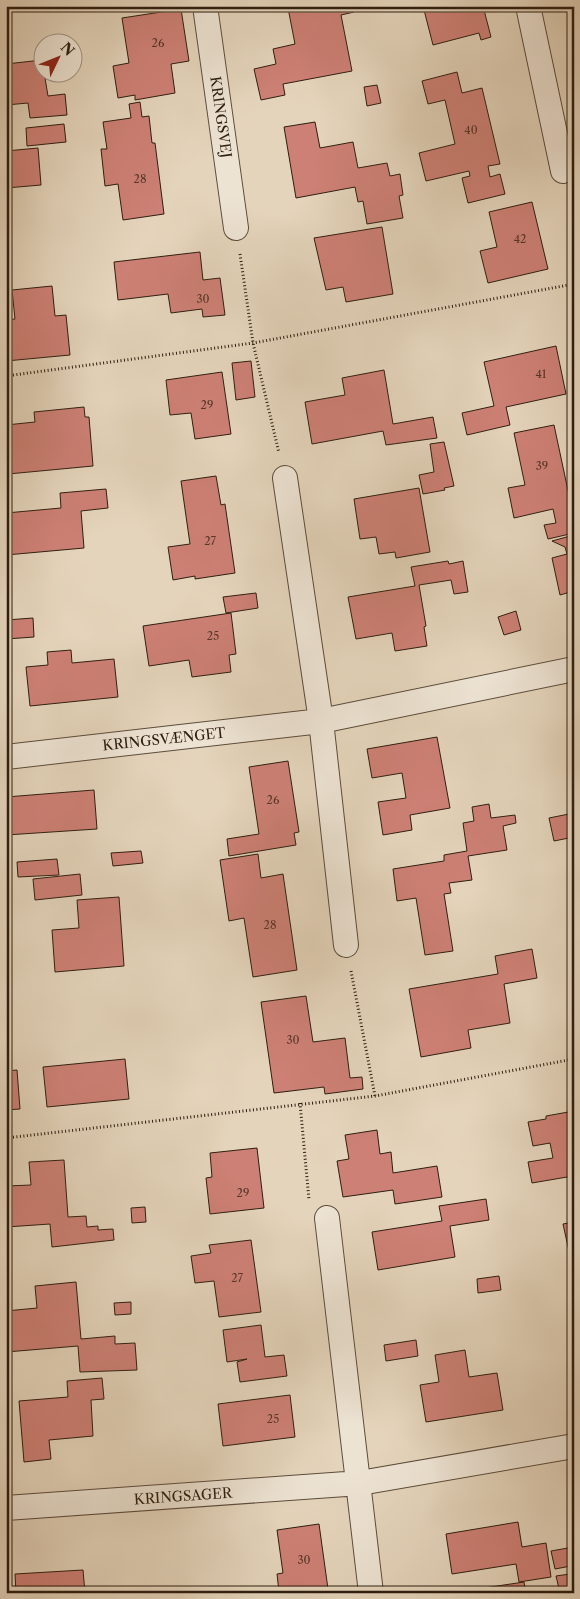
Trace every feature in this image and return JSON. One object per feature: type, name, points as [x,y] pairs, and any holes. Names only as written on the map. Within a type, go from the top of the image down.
[{"type":"street","name":"KRINGSVEJ","points":[[205,6],[236,228]]},
{"type":"street","points":[[528,6],[563,171]]},
{"type":"street","points":[[285,478],[321,721],[346,945]]},
{"type":"street","name":"KRINGSVÆNGET","points":[[6,757],[321,721],[574,669]]},
{"type":"street","points":[[327,1218],[360,1483],[371,1593]]},
{"type":"street","name":"KRINGSAGER","points":[[6,1508],[360,1483],[574,1446]]},
{"type":"path","points":[[236,228],[253,343],[285,478]]},
{"type":"path","points":[[6,376],[253,343],[574,284]]},
{"type":"path","points":[[346,945],[375,1096]]},
{"type":"path","points":[[6,1138],[300,1103],[375,1096],[574,1060]]},
{"type":"path","points":[[300,1103],[309,1201],[327,1218]]},
{"type":"building","points":[[295,6],[353,6],[354,12],[341,15],[352,71],[283,84],[285,95],[261,100],[254,69],[276,64],[273,49],[295,44],[288,8]]},
{"type":"building","points":[[423,6],[483,6],[491,37],[481,40],[479,33],[433,45]]},
{"type":"building","points":[[181,9],[189,61],[171,64],[175,93],[135,100],[135,95],[118,98],[113,66],[129,63],[122,18]]},
{"type":"building","points":[[32,61],[32,82],[46,82],[48,96],[65,94],[67,115],[30,118],[28,103],[6,105],[6,64]]},
{"type":"building","points":[[457,72],[462,93],[482,88],[500,164],[488,166],[490,177],[500,174],[505,194],[468,203],[462,178],[470,176],[469,171],[426,181],[419,153],[455,144],[445,100],[428,104],[422,81]]},
{"type":"building","points":[[377,85],[381,103],[367,106],[364,87]]},
{"type":"building","points":[[140,102],[142,117],[149,116],[152,143],[155,143],[164,214],[123,220],[118,184],[105,186],[101,149],[107,149],[103,122],[131,118],[129,104]]},
{"type":"building","points":[[315,122],[320,148],[353,142],[358,168],[387,163],[390,176],[400,174],[403,195],[399,196],[403,218],[367,224],[363,201],[358,202],[355,187],[296,198],[284,127]]},
{"type":"building","points":[[64,124],[66,142],[27,146],[26,128]]},
{"type":"building","points":[[38,148],[41,185],[6,188],[6,151]]},
{"type":"building","points":[[532,202],[548,269],[488,283],[480,251],[497,247],[489,212]]},
{"type":"building","points":[[382,227],[393,294],[346,302],[343,287],[326,290],[314,238]]},
{"type":"building","points":[[200,252],[203,280],[220,278],[225,315],[203,317],[202,309],[171,313],[168,294],[118,300],[114,262]]},
{"type":"building","points":[[52,286],[55,316],[66,315],[70,355],[6,361],[6,320],[15,319],[12,290]]},
{"type":"building","points":[[556,346],[566,394],[506,407],[510,425],[467,435],[462,413],[494,406],[484,362]]},
{"type":"building","points":[[251,361],[255,397],[236,400],[232,363]]},
{"type":"building","points":[[384,370],[393,424],[433,417],[437,438],[386,445],[383,431],[312,444],[305,402],[345,395],[342,378]]},
{"type":"building","points":[[222,372],[231,434],[195,439],[191,413],[170,415],[166,380]]},
{"type":"building","points":[[84,407],[85,417],[89,417],[93,466],[8,474],[6,425],[35,422],[34,412]]},
{"type":"building","points":[[554,425],[570,500],[574,499],[574,533],[548,539],[544,525],[556,523],[553,509],[514,518],[508,488],[525,485],[514,433]]},
{"type":"building","points":[[444,442],[454,486],[444,488],[445,490],[423,494],[419,475],[434,472],[430,444]]},
{"type":"building","points":[[216,476],[221,505],[225,504],[235,573],[195,579],[195,576],[173,580],[168,547],[190,544],[181,481]]},
{"type":"building","points":[[419,488],[430,552],[396,558],[395,552],[379,554],[376,537],[360,539],[354,499]]},
{"type":"building","points":[[106,489],[108,508],[81,511],[84,548],[6,555],[6,513],[61,508],[60,493]]},
{"type":"building","points":[[574,535],[574,591],[560,595],[552,558],[567,554],[565,547],[552,541]]},
{"type":"building","points":[[448,561],[449,564],[463,561],[468,592],[454,594],[451,580],[419,585],[426,626],[424,627],[427,646],[395,651],[392,633],[356,639],[348,597],[415,586],[411,567]]},
{"type":"building","points":[[256,593],[258,608],[226,613],[223,597]]},
{"type":"building","points":[[516,611],[521,630],[504,635],[498,617]]},
{"type":"building","points":[[231,613],[236,654],[229,655],[231,672],[192,677],[189,660],[149,666],[143,626]]},
{"type":"building","points":[[33,618],[34,637],[6,639],[6,620]]},
{"type":"building","points":[[71,650],[72,663],[114,659],[118,697],[30,706],[26,667],[48,665],[47,652]]},
{"type":"building","points":[[437,737],[450,808],[410,815],[412,830],[383,835],[378,802],[406,798],[402,773],[372,778],[367,749]]},
{"type":"building","points":[[288,761],[299,832],[294,833],[296,845],[229,856],[227,839],[259,834],[249,767]]},
{"type":"building","points":[[94,790],[97,829],[6,835],[6,797]]},
{"type":"building","points":[[489,804],[491,818],[515,815],[516,823],[503,826],[507,850],[468,856],[472,880],[449,883],[451,893],[444,894],[453,951],[425,955],[416,898],[397,901],[393,869],[444,861],[444,855],[467,851],[463,823],[474,821],[472,807]]},
{"type":"building","points":[[574,813],[574,837],[554,841],[549,818]]},
{"type":"building","points":[[141,851],[143,863],[113,866],[111,853]]},
{"type":"building","points":[[258,854],[261,878],[283,874],[297,970],[253,977],[244,918],[229,921],[220,860]]},
{"type":"building","points":[[57,859],[59,875],[18,877],[17,862]]},
{"type":"building","points":[[80,874],[82,895],[35,900],[33,879]]},
{"type":"building","points":[[119,897],[124,966],[55,972],[52,930],[79,928],[77,900]]},
{"type":"building","points":[[532,949],[537,978],[504,984],[510,1023],[468,1030],[471,1048],[421,1057],[409,989],[498,974],[495,956]]},
{"type":"building","points":[[306,996],[313,1042],[345,1038],[350,1078],[362,1077],[363,1089],[325,1094],[324,1087],[274,1093],[261,1002]]},
{"type":"building","points":[[125,1059],[129,1099],[47,1107],[43,1067]]},
{"type":"building","points":[[17,1070],[20,1109],[6,1110],[6,1071]]},
{"type":"building","points":[[574,1111],[574,1159],[570,1160],[573,1176],[532,1183],[528,1162],[553,1158],[550,1143],[533,1146],[528,1122],[546,1119],[546,1116]]},
{"type":"building","points":[[377,1130],[380,1154],[391,1152],[393,1173],[437,1166],[442,1197],[395,1204],[393,1190],[343,1197],[337,1161],[349,1159],[345,1135]]},
{"type":"building","points":[[257,1148],[264,1208],[210,1214],[206,1178],[212,1177],[210,1153]]},
{"type":"building","points":[[64,1160],[68,1217],[86,1216],[87,1227],[98,1226],[98,1230],[113,1229],[114,1240],[52,1247],[50,1224],[6,1227],[6,1186],[31,1185],[29,1162]]},
{"type":"building","points":[[486,1199],[489,1220],[450,1226],[455,1257],[378,1270],[372,1232],[442,1221],[439,1206]]},
{"type":"building","points":[[145,1207],[146,1222],[132,1223],[131,1208]]},
{"type":"building","points":[[574,1222],[574,1255],[570,1256],[563,1224]]},
{"type":"building","points":[[251,1240],[261,1312],[219,1317],[214,1281],[195,1283],[191,1256],[211,1253],[209,1245]]},
{"type":"building","points":[[499,1276],[501,1290],[478,1293],[477,1279]]},
{"type":"building","points":[[76,1282],[81,1339],[115,1336],[115,1344],[135,1343],[137,1370],[80,1372],[78,1346],[6,1352],[6,1311],[37,1308],[35,1286]]},
{"type":"building","points":[[131,1302],[131,1314],[115,1315],[114,1303]]},
{"type":"building","points":[[261,1325],[265,1357],[284,1355],[287,1376],[240,1382],[237,1362],[247,1359],[227,1362],[223,1330]]},
{"type":"building","points":[[416,1340],[418,1356],[386,1361],[384,1345]]},
{"type":"building","points":[[465,1350],[469,1377],[497,1373],[503,1410],[426,1422],[420,1385],[439,1382],[435,1355]]},
{"type":"building","points":[[102,1378],[104,1399],[91,1400],[93,1436],[49,1440],[51,1459],[24,1462],[19,1401],[68,1397],[67,1381]]},
{"type":"building","points":[[290,1395],[295,1437],[223,1446],[218,1404]]},
{"type":"building","points":[[518,1522],[522,1547],[546,1543],[551,1577],[519,1582],[516,1564],[452,1574],[446,1534]]},
{"type":"building","points":[[319,1524],[328,1589],[309,1593],[277,1593],[279,1592],[277,1574],[283,1573],[277,1530]]},
{"type":"building","points":[[568,1548],[571,1566],[555,1569],[551,1551]]},
{"type":"building","points":[[83,1570],[85,1593],[16,1593],[15,1574]]},
{"type":"building","points":[[570,1574],[573,1590],[560,1593],[556,1576]]},
{"type":"building","points":[[524,1582],[526,1593],[485,1593],[484,1588]]}]
